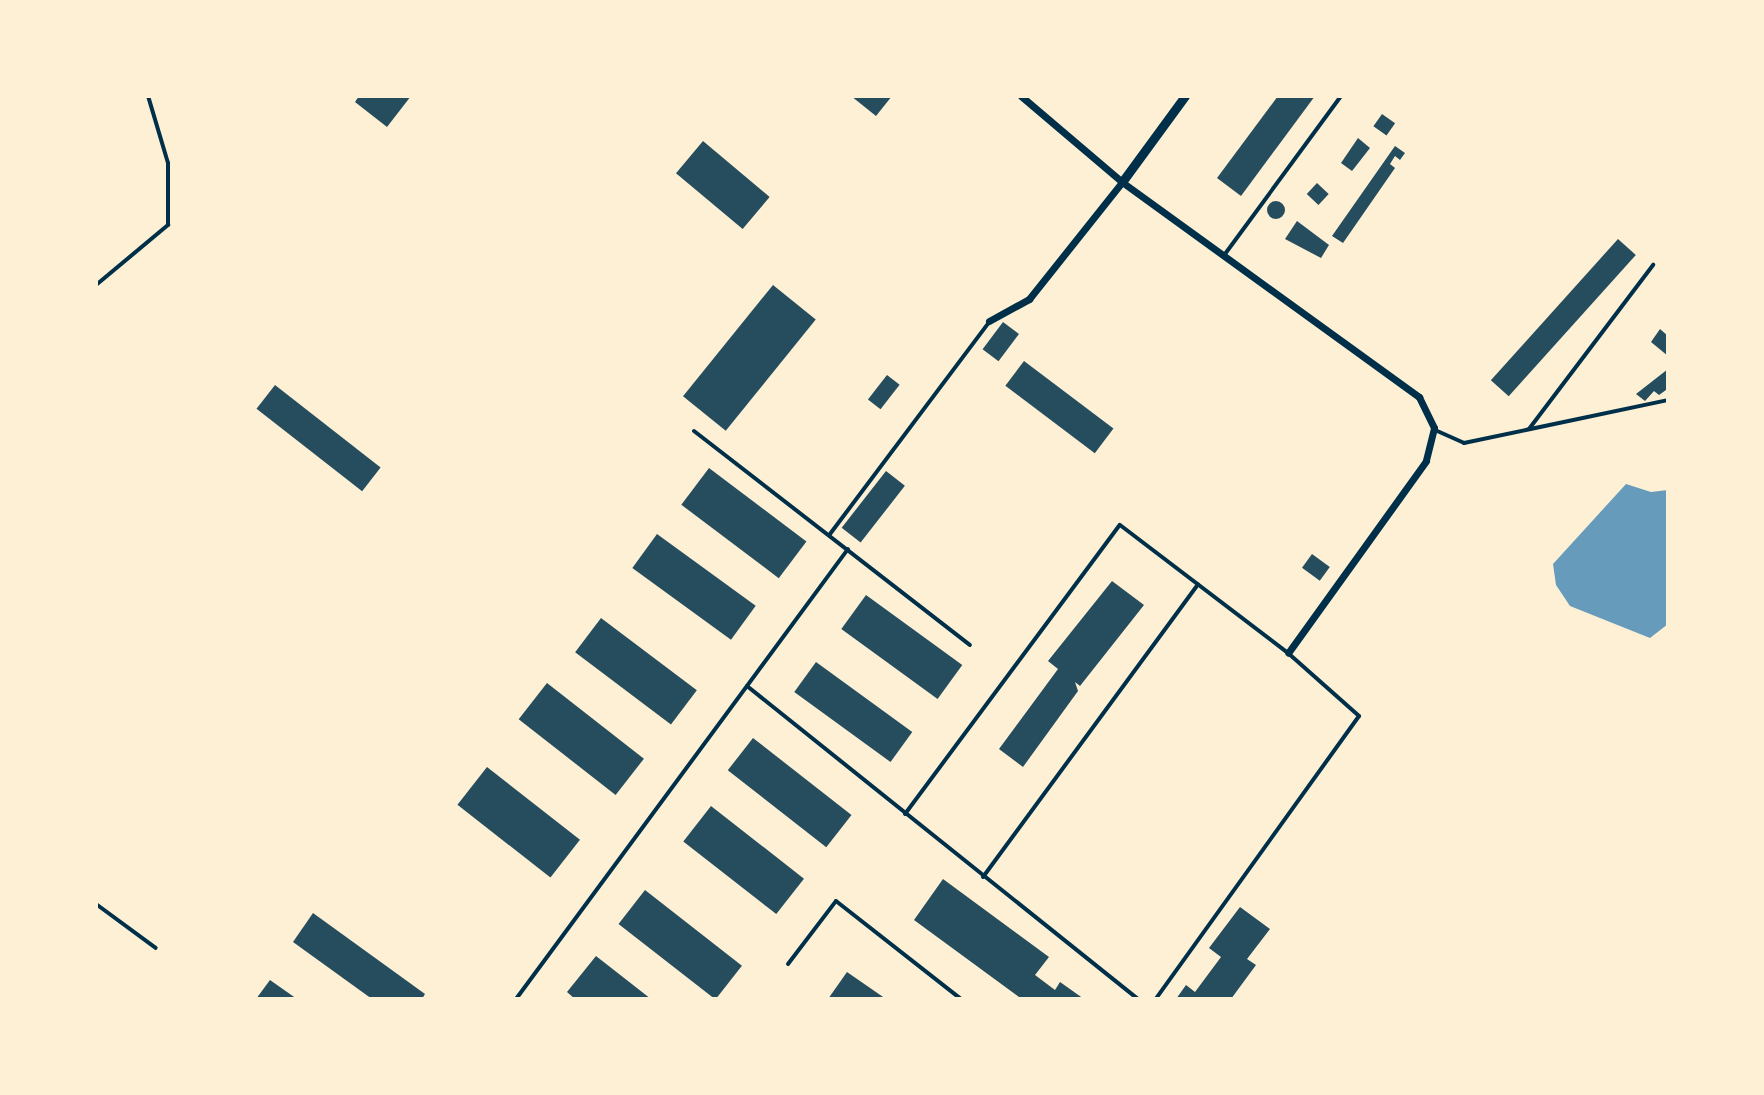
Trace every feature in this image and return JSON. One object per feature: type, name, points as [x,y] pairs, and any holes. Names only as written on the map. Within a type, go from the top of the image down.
[{"type":"street","points":[[1021,96],[1122,182],[1419,397],[1434,428],[1426,461],[1288,653]]},
{"type":"street","points":[[989,321],[1029,299],[1122,182],[1185,96]]},
{"type":"lane","points":[[96,285],[168,225],[168,163],[148,96]]},
{"type":"lane","points":[[1225,254],[1341,96]]},
{"type":"lane","points":[[1529,429],[1653,265]]},
{"type":"lane","points":[[830,534],[989,321]]},
{"type":"lane","points":[[1434,428],[1447,439],[1464,443],[1668,400]]},
{"type":"lane","points":[[694,431],[970,645]]},
{"type":"lane","points":[[905,814],[1120,525],[1288,653],[1359,716],[1156,999]]},
{"type":"lane","points":[[516,999],[848,549]]},
{"type":"lane","points":[[983,877],[1198,584]]},
{"type":"lane","points":[[747,686],[1138,999]]},
{"type":"lane","points":[[788,964],[836,901],[961,999]]},
{"type":"lane","points":[[96,904],[156,948]]},
{"type":"water","points":[[1626,484],[1651,492],[1668,490],[1668,624],[1650,638],[1570,606],[1556,585],[1553,564]]},
{"type":"building","points":[[359,96],[411,96],[387,127],[355,102]]},
{"type":"building","points":[[851,96],[892,96],[876,116]]},
{"type":"building","points":[[1278,96],[1315,96],[1241,196],[1217,178]]},
{"type":"building","points":[[1382,114],[1395,123],[1387,135],[1373,126]]},
{"type":"building","points":[[1358,138],[1370,148],[1352,171],[1341,163]]},
{"type":"building","points":[[703,141],[770,197],[743,229],[676,173]]},
{"type":"building","points":[[1395,146],[1405,153],[1400,160],[1395,156],[1390,164],[1395,168],[1343,243],[1332,236]]},
{"type":"building","points":[[1317,183],[1329,194],[1318,205],[1307,194]]},
{"type":"building","points":[[1272,201],[1280,201],[1285,210],[1283,217],[1272,219],[1267,214],[1267,206]]},
{"type":"building","points":[[1297,221],[1329,245],[1321,258],[1285,239]]},
{"type":"building","points":[[1618,239],[1636,255],[1509,396],[1491,380]]},
{"type":"building","points":[[773,285],[816,320],[726,431],[683,396]]},
{"type":"building","points":[[1003,322],[1019,334],[999,361],[983,349]]},
{"type":"building","points":[[1660,329],[1668,336],[1668,356],[1651,342]]},
{"type":"building","points":[[1024,361],[1113,428],[1095,453],[1005,386]]},
{"type":"building","points":[[1668,369],[1666,390],[1659,395],[1654,391],[1645,401],[1636,394]]},
{"type":"building","points":[[887,375],[900,385],[881,409],[868,399]]},
{"type":"building","points":[[275,385],[381,467],[362,491],[257,409]]},
{"type":"building","points":[[709,468],[806,541],[779,578],[681,505]]},
{"type":"building","points":[[886,471],[905,486],[861,543],[842,528]]},
{"type":"building","points":[[657,534],[756,606],[731,640],[632,568]]},
{"type":"building","points":[[1312,554],[1330,567],[1320,581],[1302,568]]},
{"type":"building","points":[[1112,581],[1144,605],[1080,686],[1075,682],[1078,691],[1023,767],[999,749],[1058,669],[1048,661]]},
{"type":"building","points":[[866,595],[962,665],[938,699],[841,629]]},
{"type":"building","points":[[601,618],[697,690],[671,725],[575,652]]},
{"type":"building","points":[[816,662],[912,732],[891,762],[794,692]]},
{"type":"building","points":[[547,683],[644,759],[616,795],[519,719]]},
{"type":"building","points":[[753,738],[852,815],[826,847],[728,770]]},
{"type":"building","points":[[487,767],[580,840],[550,877],[457,805]]},
{"type":"building","points":[[711,806],[804,879],[776,914],[683,841]]},
{"type":"building","points":[[943,879],[1049,957],[1035,975],[1055,990],[1060,982],[1084,999],[1019,997],[914,920]]},
{"type":"building","points":[[645,890],[742,966],[715,999],[619,924]]},
{"type":"building","points":[[1240,907],[1270,929],[1247,959],[1256,965],[1231,999],[1176,999],[1186,985],[1195,992],[1221,957],[1209,948]]},
{"type":"building","points":[[313,913],[425,994],[422,999],[372,999],[293,942]]},
{"type":"building","points":[[596,956],[651,999],[575,999],[567,992]]},
{"type":"building","points":[[847,972],[886,999],[828,999]]},
{"type":"building","points":[[270,980],[297,999],[256,999]]}]
